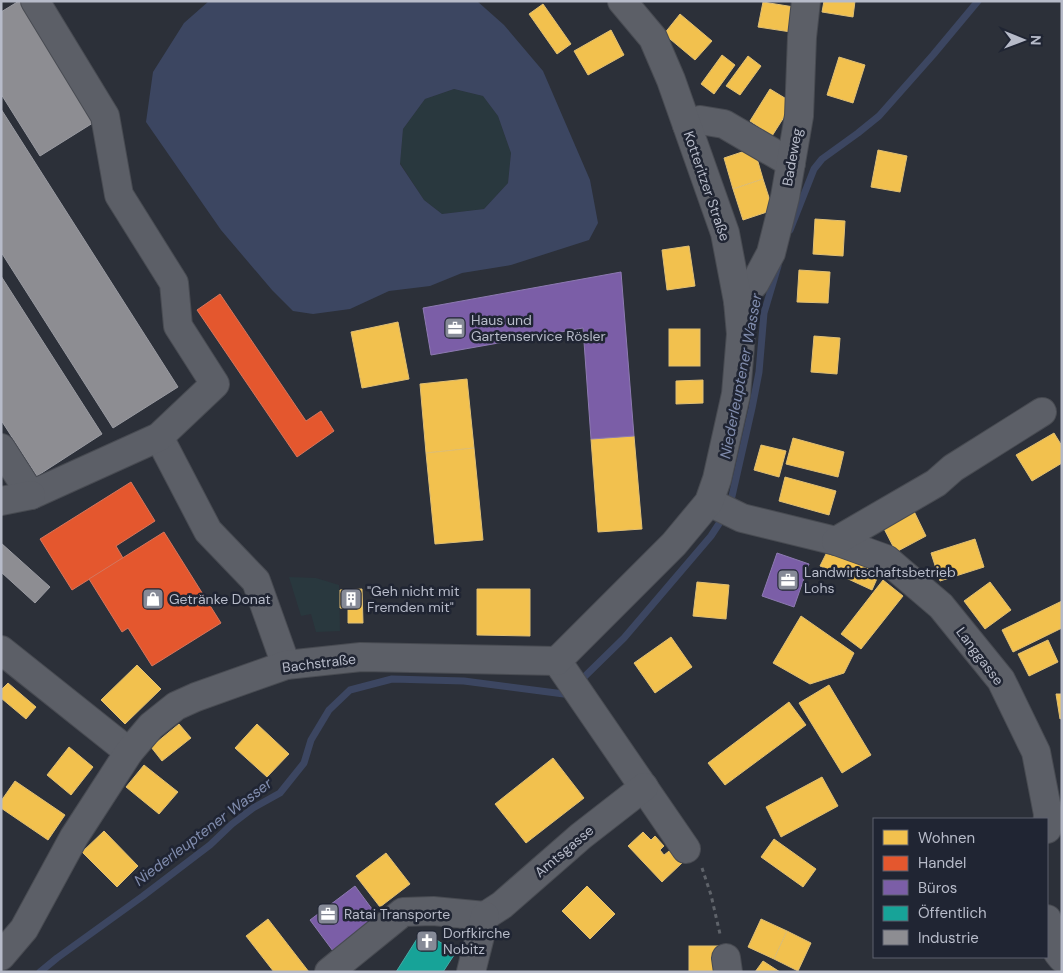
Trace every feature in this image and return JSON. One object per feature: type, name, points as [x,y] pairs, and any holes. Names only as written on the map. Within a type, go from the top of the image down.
[{"type":"street","points":[[1,501],[31,495],[159,437],[215,384],[178,326],[174,283],[119,195],[106,116],[35,1]]},
{"type":"street","name":"Kotteritzer Straße","points":[[622,1],[653,38],[687,125],[725,233],[738,301],[741,334],[736,394],[717,479],[721,508]]},
{"type":"street","name":"Badeweg","points":[[738,301],[755,283],[771,253],[785,197],[799,116],[802,37],[806,1]]},
{"type":"street","points":[[687,125],[700,120],[724,124],[791,163]]},
{"type":"street","points":[[836,541],[936,483],[953,468],[1042,412]]},
{"type":"street","points":[[159,437],[208,531],[256,581],[286,665]]},
{"type":"street","points":[[1,448],[31,495]]},
{"type":"street","points":[[686,849],[568,677],[674,544],[721,508]]},
{"type":"street","name":"Langgasse","points":[[721,508],[742,518],[836,541],[886,559],[942,606],[1001,680],[1036,752],[1048,818]]},
{"type":"street","points":[[1,650],[129,752]]},
{"type":"street","name":"Bachstraße","points":[[1,956],[24,929],[74,837],[129,752],[151,726],[176,706],[286,665],[361,657],[568,677]]},
{"type":"street","name":"Amtsgasse","points":[[485,916],[502,904],[581,836],[644,787]]},
{"type":"street","points":[[329,972],[403,912],[485,916],[471,972]]},
{"type":"street","points":[[1048,921],[1058,953],[1062,958]]},
{"type":"path","points":[[686,849],[700,863],[711,895],[727,965]]},
{"type":"shaded area","points":[[454,89],[483,96],[498,116],[511,153],[508,183],[484,209],[442,214],[424,200],[400,163],[403,129],[425,99]]},
{"type":"shaded area","points":[[289,577],[316,578],[339,585],[340,631],[316,632],[311,614],[301,616]]},
{"type":"water","points":[[209,1],[477,1],[504,25],[543,71],[590,180],[598,223],[589,240],[511,265],[462,273],[430,286],[389,291],[350,309],[313,314],[293,311],[272,290],[221,230],[146,122],[153,72],[184,23]],"holes":[[[454,89],[483,96],[498,116],[511,153],[508,183],[484,209],[442,214],[424,200],[400,164],[403,129],[425,99]]]},
{"type":"building: Wohnen","points":[[824,1],[855,1],[853,17],[822,12]]},
{"type":"building: Wohnen","points":[[763,2],[794,7],[791,32],[758,27]]},
{"type":"building: Wohnen","points":[[543,4],[571,44],[557,54],[529,14]]},
{"type":"building: Wohnen","points":[[680,14],[712,41],[695,60],[664,34]]},
{"type":"building: Wohnen","points":[[611,30],[624,55],[588,75],[574,51]]},
{"type":"building: Wohnen","points":[[722,55],[735,65],[714,94],[701,84]]},
{"type":"building: Wohnen","points":[[748,56],[761,66],[740,95],[726,86]]},
{"type":"building: Wohnen","points":[[839,57],[865,65],[853,103],[827,95]]},
{"type":"building: Wohnen","points":[[770,89],[793,103],[772,136],[750,121]]},
{"type":"building: Wohnen","points":[[754,148],[763,179],[733,189],[724,158]]},
{"type":"building: Wohnen","points":[[878,150],[907,156],[900,192],[871,187]]},
{"type":"building: Wohnen","points":[[763,179],[773,210],[743,220],[733,189]]},
{"type":"building: Wohnen","points":[[815,219],[845,221],[843,256],[813,254]]},
{"type":"building: Wohnen","points":[[689,246],[695,286],[667,290],[662,250]]},
{"type":"building: Wohnen","points":[[799,270],[830,272],[828,303],[797,302]]},
{"type":"building: Wohnen","points":[[398,322],[409,379],[362,388],[351,332]]},
{"type":"building: Wohnen","points":[[669,329],[700,329],[700,366],[669,366]]},
{"type":"building: Wohnen","points":[[814,336],[840,338],[837,374],[811,372]]},
{"type":"building: Wohnen","points":[[467,379],[474,448],[426,453],[420,384]]},
{"type":"building: Wohnen","points":[[703,380],[703,403],[676,404],[676,381]]},
{"type":"building: Wohnen","points":[[1054,433],[1062,446],[1062,463],[1032,481],[1016,455]]},
{"type":"building: Wohnen","points":[[634,436],[642,529],[598,532],[591,439]]},
{"type":"building: Wohnen","points":[[793,438],[844,452],[838,477],[786,464]]},
{"type":"building: Wohnen","points":[[761,445],[786,451],[779,477],[754,470]]},
{"type":"building: Wohnen","points":[[474,448],[483,540],[435,544],[426,453]]},
{"type":"building: Wohnen","points":[[785,477],[836,491],[829,515],[779,501]]},
{"type":"building: Wohnen","points":[[910,503],[926,536],[896,552],[879,519]]},
{"type":"building: Wohnen","points":[[975,539],[984,567],[940,581],[931,553]]},
{"type":"building: Wohnen","points":[[828,550],[879,574],[872,590],[820,566]]},
{"type":"building: Wohnen","points":[[883,580],[903,596],[861,649],[841,634]]},
{"type":"building: Wohnen","points":[[697,582],[729,585],[726,619],[693,616]]},
{"type":"building: Wohnen","points":[[990,582],[1011,610],[985,629],[964,601]]},
{"type":"building: Wohnen","name":"\"Geh nicht mit Fremden mit\"","points":[[362,589],[363,623],[348,623],[348,608],[340,608],[340,590]]},
{"type":"building: Wohnen","points":[[477,589],[530,589],[530,636],[477,635]]},
{"type":"building: Wohnen","points":[[1062,601],[1062,628],[1013,652],[1002,630]]},
{"type":"building: Wohnen","points":[[801,616],[854,653],[844,673],[810,684],[773,663]]},
{"type":"building: Wohnen","points":[[671,637],[692,667],[655,693],[634,663]]},
{"type":"building: Wohnen","points":[[1048,640],[1058,662],[1029,676],[1018,654]]},
{"type":"building: Wohnen","points":[[137,665],[161,689],[125,724],[101,700]]},
{"type":"building: Wohnen","points":[[8,683],[36,707],[26,719],[1,698],[1,690]]},
{"type":"building: Wohnen","points":[[829,685],[871,755],[842,773],[799,703]]},
{"type":"building: Wohnen","points":[[1056,694],[1062,694],[1062,718],[1060,719]]},
{"type":"building: Wohnen","points":[[789,702],[806,725],[725,785],[708,763]]},
{"type":"building: Wohnen","points":[[179,724],[191,738],[162,761],[151,747]]},
{"type":"building: Wohnen","points":[[257,724],[289,754],[267,777],[235,748]]},
{"type":"building: Wohnen","points":[[69,747],[93,767],[71,795],[47,775]]},
{"type":"building: Wohnen","points":[[553,758],[584,798],[526,843],[495,804]]},
{"type":"building: Wohnen","points":[[144,765],[178,792],[159,814],[126,787]]},
{"type":"building: Wohnen","points":[[822,777],[838,806],[781,837],[766,807]]},
{"type":"building: Wohnen","points":[[15,781],[65,815],[48,840],[1,808],[1,801]]},
{"type":"building: Wohnen","points":[[104,831],[138,866],[117,887],[82,852]]},
{"type":"building: Wohnen","points":[[643,832],[651,840],[655,836],[664,846],[660,850],[664,855],[673,848],[682,863],[662,882],[628,846]]},
{"type":"building: Wohnen","points":[[774,839],[816,869],[803,887],[761,857]]},
{"type":"building: Wohnen","points":[[386,853],[410,884],[380,907],[356,876]]},
{"type":"building: Wohnen","points":[[587,886],[615,914],[590,939],[562,911]]},
{"type":"building: Wohnen","points":[[268,919],[309,972],[274,972],[246,936]]},
{"type":"building: Wohnen","points":[[761,919],[787,931],[774,959],[748,947]]},
{"type":"building: Wohnen","points":[[787,931],[811,943],[798,971],[774,959]]},
{"type":"building: Wohnen","points":[[689,946],[719,946],[719,972],[689,972]]},
{"type":"building: Wohnen","points":[[763,961],[780,972],[755,972]]},
{"type":"building: Handel","points":[[220,294],[306,421],[321,411],[334,431],[297,457],[197,310]]},
{"type":"building: Handel","points":[[131,482],[155,521],[116,546],[123,558],[72,590],[40,539]]},
{"type":"building: Handel","name":"Getränke Donat","points":[[164,532],[221,623],[152,666],[128,628],[122,632],[89,579]]},
{"type":"building: Büros","points":[[621,272],[634,436],[591,439],[583,328],[431,355],[423,308]]},
{"type":"building: Büros","points":[[777,553],[809,564],[794,607],[762,596]]},
{"type":"building: Büros","points":[[355,886],[378,917],[333,951],[310,920]]},
{"type":"building: Öffentlich","name":"Dorfkirche Nobitz","points":[[422,931],[456,952],[443,972],[396,972]]},
{"type":"building: Industrie","points":[[19,1],[96,121],[40,156],[1,94],[1,12]]},
{"type":"building: Industrie","points":[[1,109],[178,387],[113,428],[1,252]]},
{"type":"building: Industrie","points":[[1,276],[102,434],[37,476],[1,420]]},
{"type":"building: Industrie","points":[[1,543],[50,587],[35,603],[1,572]]},
{"type":"waterway","name":"Niederleuptener Wasser","points":[[790,230],[814,169],[822,159],[879,116],[978,1]]},
{"type":"waterway","name":"Niederleuptener Wasser","points":[[730,505],[759,372],[764,313],[778,266]]},
{"type":"waterway","name":"Niederleuptener Wasser","points":[[578,683],[624,638],[711,536],[724,516]]},
{"type":"waterway","name":"Niederleuptener Wasser","points":[[40,972],[210,845],[232,824],[253,808],[280,793],[304,763],[311,740],[329,710],[350,690],[392,679],[464,681],[564,694],[569,690]]},
{"type":"place","name":"Haus und Gartenservice Rösler","points":[[455,328]]},
{"type":"place","name":"Landwirtschaftsbetrieb Lohs","points":[[788,580]]},
{"type":"place","name":"Getränke Donat","points":[[153,599]]},
{"type":"place","name":"\"Geh nicht mit Fremden mit\"","points":[[351,599]]},
{"type":"place","name":"Ratai Transporte","points":[[328,914]]},
{"type":"place","name":"Dorfkirche Nobitz","points":[[427,941]]}]
